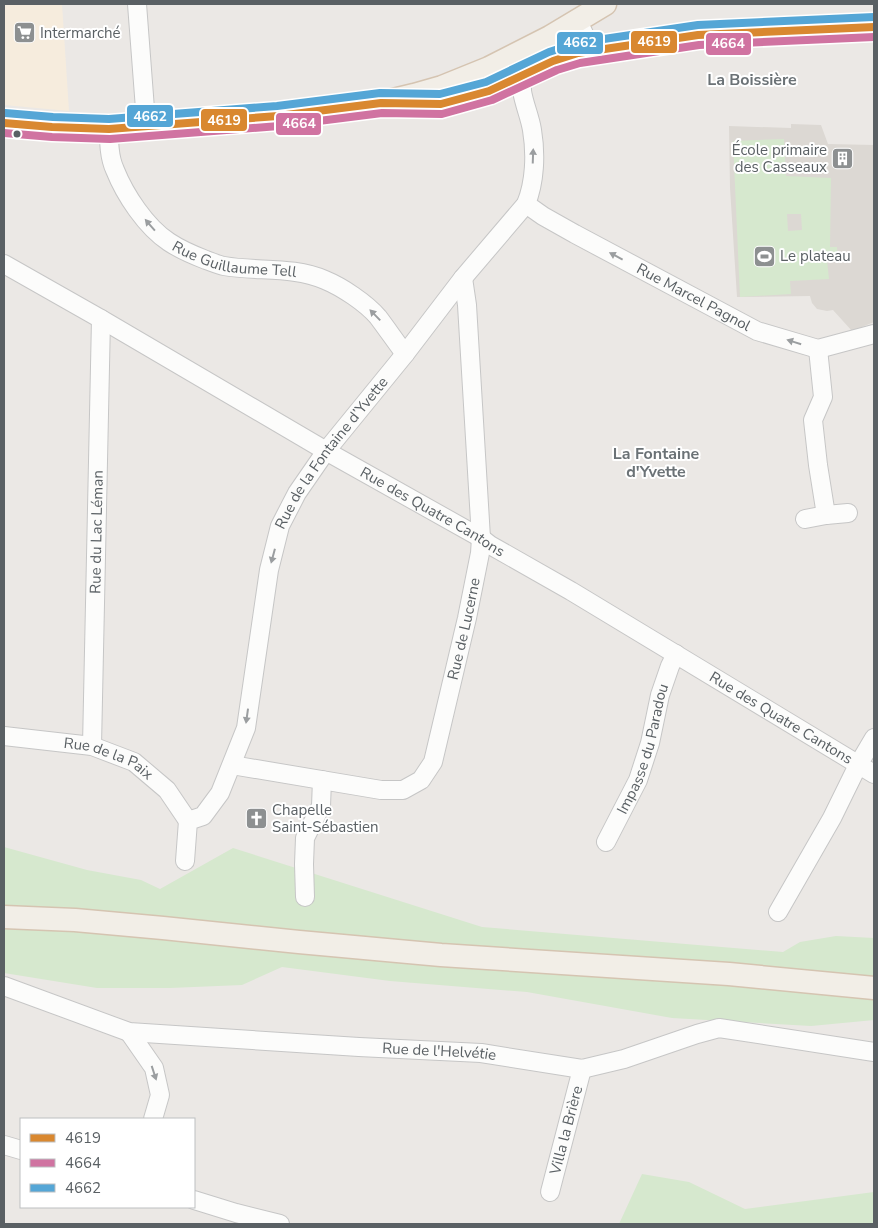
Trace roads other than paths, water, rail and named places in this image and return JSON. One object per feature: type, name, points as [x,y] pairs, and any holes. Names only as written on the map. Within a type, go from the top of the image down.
[{"type":"main road","points":[[4,123],[109,129],[278,116],[381,103],[414,96],[474,75],[550,37],[605,4]]},
{"type":"main road","points":[[4,917],[75,920],[441,955],[729,974],[874,988]]},
{"type":"street","points":[[137,4],[145,109],[144,127]]},
{"type":"street","points":[[578,21],[587,40],[596,50]]},
{"type":"street","points":[[381,103],[441,104],[489,91],[578,52],[698,35],[874,27]]},
{"type":"street","points":[[550,37],[556,52],[561,58]]},
{"type":"street","name":"Rue de la Fontaine d’Yvette","points":[[188,821],[203,816],[220,792],[246,728],[269,570],[280,526],[296,493],[326,451],[405,354],[463,278],[526,204],[533,176],[534,146],[532,128],[522,93],[522,76]]},
{"type":"street","name":"Rue Guillaume Tell","points":[[109,129],[109,146],[114,168],[124,189],[153,228],[168,241],[190,254],[223,266],[286,270],[326,280],[352,295],[377,316],[405,354]]},
{"type":"street","name":"Rue Marcel Pagnol","points":[[526,204],[542,216],[758,331],[818,349]]},
{"type":"street","name":"Rue des Quatre Cantons","points":[[4,264],[326,451],[481,538],[490,546],[571,591],[874,774]]},
{"type":"street","name":"Rue de Lucerne","points":[[232,765],[381,790],[403,790],[421,780],[433,762],[467,618],[480,553],[481,538],[467,305],[463,278]]},
{"type":"street","name":"Rue du Lac Léman","points":[[92,746],[101,319]]},
{"type":"street","points":[[826,515],[813,420],[823,397],[818,349],[874,334]]},
{"type":"street","points":[[805,519],[848,513]]},
{"type":"street","name":"Impasse du Paradou","points":[[606,842],[638,780],[650,743],[660,695],[676,654]]},
{"type":"street","name":"Rue de la Paix","points":[[4,736],[92,746],[134,762],[167,790],[188,821]]},
{"type":"street","points":[[778,912],[832,818],[858,765],[874,738]]},
{"type":"street","points":[[305,897],[305,838],[321,806],[322,780]]},
{"type":"street","points":[[185,861],[188,821]]},
{"type":"street","name":"Rue de l'Helvétie","points":[[4,986],[129,1032],[481,1053],[582,1069],[624,1059],[719,1028],[874,1052]]},
{"type":"street","points":[[129,1032],[154,1068],[160,1095],[153,1118]]},
{"type":"street","name":"Villa la Brière","points":[[550,1192],[582,1069]]},
{"type":"street","points":[[4,1145],[20,1150]]},
{"type":"street","points":[[195,1200],[234,1219],[280,1224]]},
{"type":"place","name":"Intermarché","points":[[24,33]]},
{"type":"place","name":"École primaire des Casseaux","points":[[843,159]]},
{"type":"place","name":"Le plateau","points":[[764,256]]},
{"type":"place","name":"Chapelle Saint-Sébastien","points":[[256,819]]},
{"type":"district","name":"La Boissière","points":[[752,80]]},
{"type":"district","name":"La Fontaine d'Yvette","points":[[656,463]]}]
